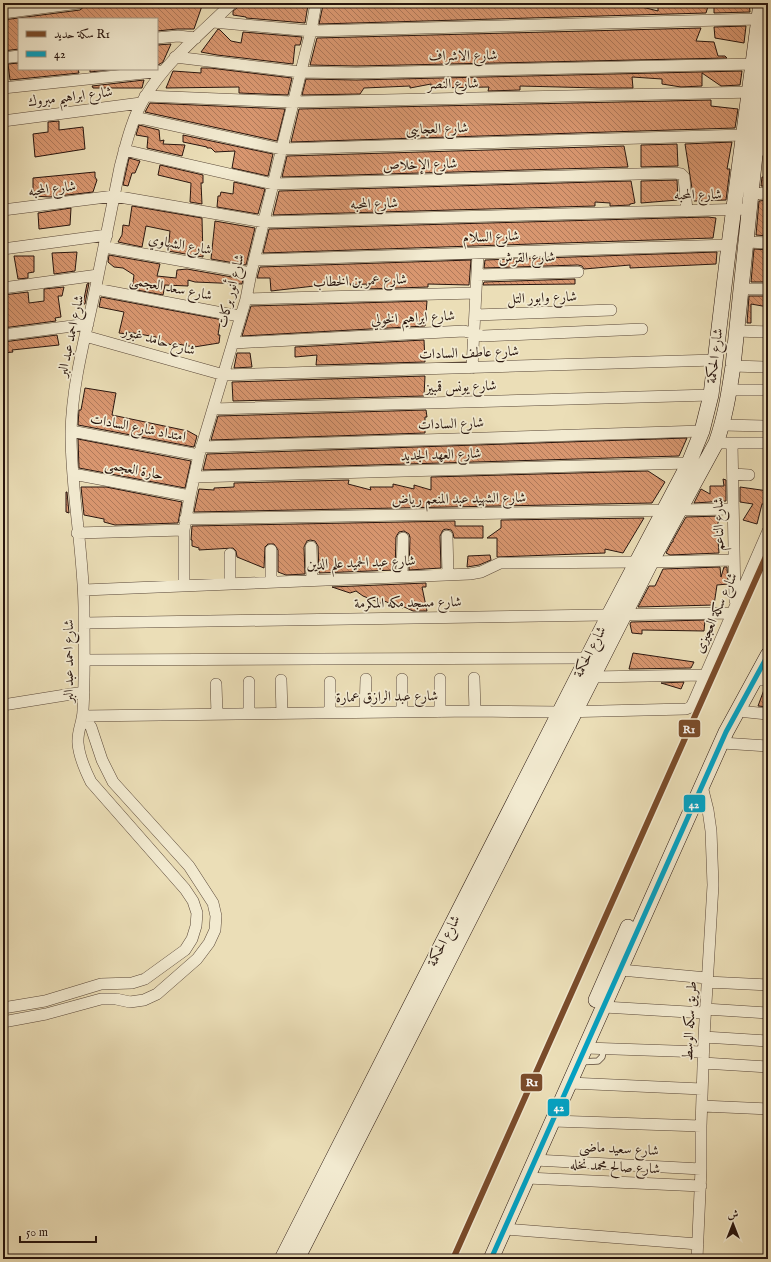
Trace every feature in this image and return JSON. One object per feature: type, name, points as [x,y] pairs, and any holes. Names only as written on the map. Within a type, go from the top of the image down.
[{"type":"street","points":[[3,12],[79,3]]},
{"type":"street","name":"شارع احمد عبد البر","points":[[3,1008],[45,1001],[101,984],[132,983],[145,979],[185,950],[192,939],[196,926],[197,913],[193,900],[186,889],[91,782],[82,764],[78,744],[79,730],[83,716],[84,692],[84,590],[72,474],[71,431],[74,392],[85,336],[124,150],[135,117],[143,100],[163,71],[175,57],[232,3]]},
{"type":"street","name":"شارع أنور بركات","points":[[184,586],[185,525],[194,477],[200,451],[234,343],[246,299],[292,102],[311,31],[316,3]]},
{"type":"street","name":"شارع الحكمة","points":[[761,3],[759,19],[762,67]]},
{"type":"street","points":[[213,22],[311,31],[759,19]]},
{"type":"street","points":[[158,38],[178,36],[196,38]]},
{"type":"street","name":"شارع الحكمة","points":[[672,509],[702,431],[711,395],[743,135],[768,41]]},
{"type":"street","points":[[3,58],[18,56]]},
{"type":"street","name":"شارع الاشراف","points":[[175,57],[300,72],[356,73],[762,67]]},
{"type":"street","points":[[3,88],[163,71]]},
{"type":"street","name":"شارع الحكمة","points":[[297,1259],[567,712],[588,658],[616,615],[672,509],[716,443],[722,425],[733,366],[751,194],[762,150],[764,107],[755,92]]},
{"type":"street","name":"شارع النصر","points":[[143,100],[292,102],[755,92]]},
{"type":"street","name":"شارع ابراهيم مبروك","points":[[3,121],[143,100]]},
{"type":"street","name":"شارع العجايبى","points":[[135,117],[281,148],[743,135]]},
{"type":"street","name":"شارع الإخلاص","points":[[124,150],[273,184],[675,173],[681,174],[684,177],[687,210]]},
{"type":"street","points":[[751,194],[768,194]]},
{"type":"street","name":"شارع المحبه","points":[[3,210],[114,196],[264,222],[749,209]]},
{"type":"street","points":[[3,249],[106,236]]},
{"type":"street","points":[[746,242],[768,243]]},
{"type":"street","name":"شارع السلام","points":[[255,260],[729,245]]},
{"type":"street","name":"شارع الشهاوي","points":[[104,247],[251,273]]},
{"type":"street","points":[[472,368],[478,253]]},
{"type":"street","name":"شارع القرش","points":[[476,275],[578,272]]},
{"type":"street","points":[[3,288],[98,275]]},
{"type":"street","name":"شارع سعد العجمى","points":[[96,289],[241,316]]},
{"type":"street","points":[[742,289],[768,289]]},
{"type":"street","name":"شارع عمر بن الخطاب","points":[[246,299],[476,293]]},
{"type":"street","name":"شارع وابور التل","points":[[475,315],[611,310]]},
{"type":"street","points":[[3,334],[88,324]]},
{"type":"street","name":"شارع ابراهيم الخولي","points":[[234,343],[464,331],[483,336],[642,329]]},
{"type":"street","points":[[736,331],[768,332]]},
{"type":"street","name":"شارع حامد غبور","points":[[85,336],[224,375]]},
{"type":"street","name":"شارع عاطف السادات","points":[[224,375],[715,360]]},
{"type":"street","points":[[733,366],[768,367]]},
{"type":"street","points":[[729,390],[768,390]]},
{"type":"street","name":"شارع يونس قمبيز","points":[[213,409],[711,395]]},
{"type":"street","points":[[722,425],[768,426]]},
{"type":"street","name":"امتداد شارع السادات","points":[[71,431],[200,451]]},
{"type":"street","name":"شارع السادات","points":[[200,451],[702,431]]},
{"type":"street","points":[[716,443],[768,443]]},
{"type":"street","name":"شارع الناعم","points":[[732,443],[734,609]]},
{"type":"street","name":"شارع العهد الجديد","points":[[194,477],[689,463]]},
{"type":"street","name":"حارة العجمى","points":[[72,474],[190,496]]},
{"type":"street","points":[[733,474],[749,474]]},
{"type":"street","name":"شارع الشهيد عبد المنعم رياض","points":[[77,533],[185,525],[672,509],[733,509]]},
{"type":"street","name":"شارع سكة العجيزى","points":[[691,706],[768,531]]},
{"type":"street","points":[[447,536],[448,574]]},
{"type":"street","points":[[402,576],[404,538]]},
{"type":"street","points":[[311,547],[312,580]]},
{"type":"street","points":[[271,550],[271,582]]},
{"type":"street","points":[[230,554],[230,584]]},
{"type":"street","name":"شارع عبد الحميد علم الدين","points":[[84,590],[470,574],[481,572],[500,563],[734,560]]},
{"type":"street","name":"شارع مسجد مكه المكرمة","points":[[84,623],[616,615],[734,609]]},
{"type":"street","name":"شارع الحكمة","points":[[282,1259],[567,712],[592,677],[616,615]]},
{"type":"street","points":[[491,1259],[724,738],[738,711],[761,680],[768,655]]},
{"type":"street","points":[[84,660],[588,658]]},
{"type":"street","points":[[592,677],[705,675]]},
{"type":"street","points":[[474,678],[475,711]]},
{"type":"street","points":[[365,712],[366,679]]},
{"type":"street","points":[[402,679],[402,712]]},
{"type":"street","points":[[440,679],[440,712]]},
{"type":"street","points":[[281,680],[282,713]]},
{"type":"street","points":[[249,682],[249,713]]},
{"type":"street","points":[[330,682],[330,713]]},
{"type":"street","points":[[216,684],[217,714]]},
{"type":"street","points":[[3,706],[84,692]]},
{"type":"street","name":"شارع عبد الرازق عمارة","points":[[83,716],[475,711],[567,712],[686,709],[691,706]]},
{"type":"street","points":[[738,711],[768,714]]},
{"type":"street","name":"شارع احمد عبد البر","points":[[3,1022],[46,1014],[101,999],[116,999],[130,1002],[144,1000],[157,994],[197,959],[209,943],[215,930],[216,916],[213,903],[189,866],[113,782],[102,760],[91,727],[83,716]]},
{"type":"street","points":[[481,1259],[613,960],[704,759],[714,745],[724,738],[768,746]]},
{"type":"street","name":"طريق سكه الوسط","points":[[697,1259],[701,1186],[703,1057],[713,885],[712,849],[708,810],[702,786]]},
{"type":"street","points":[[621,970],[707,980],[768,985]]},
{"type":"street","points":[[604,1007],[768,1013]]},
{"type":"street","points":[[704,1037],[768,1041]]},
{"type":"street","points":[[586,1048],[604,1048],[703,1057],[768,1067]]},
{"type":"street","points":[[570,1083],[702,1089]]},
{"type":"street","points":[[702,1106],[768,1109]]},
{"type":"street","points":[[553,1121],[701,1126]]},
{"type":"street","name":"شارع سعيد ماضي","points":[[535,1160],[701,1168]]},
{"type":"street","name":"شارع صالح محمد نخله","points":[[527,1178],[701,1186]]},
{"type":"street","points":[[504,1229],[698,1244]]},
{"type":"lane","points":[[580,1062],[598,1061],[602,1057],[604,1048]]},
{"type":"building","points":[[3,3],[19,3],[19,4],[3,6]]},
{"type":"building","points":[[109,3],[203,3],[194,29],[158,31],[158,18],[18,18],[80,10],[86,5]]},
{"type":"building","points":[[239,3],[293,3],[308,5],[305,23],[246,18],[233,15],[233,11],[237,8]]},
{"type":"building","points":[[368,3],[394,5],[394,3],[634,3],[634,5],[658,11],[658,3],[709,3],[706,13],[319,24],[323,5],[339,4],[367,6]]},
{"type":"building","points":[[714,3],[749,3],[750,12],[714,13]]},
{"type":"building","points":[[18,18],[18,49],[3,51],[3,20]]},
{"type":"building","points":[[746,26],[744,43],[715,38],[714,27]]},
{"type":"building","points":[[701,28],[696,41],[714,42],[718,56],[725,56],[727,58],[356,66],[310,65],[317,38]]},
{"type":"building","points":[[218,29],[231,41],[241,43],[243,32],[302,37],[300,45],[295,45],[293,64],[201,52]]},
{"type":"building","points":[[171,44],[163,62],[158,65],[158,45]]},
{"type":"building","points":[[18,63],[18,70],[78,70],[79,73],[10,80],[8,64]]},
{"type":"building","points":[[201,68],[292,78],[288,95],[239,93],[239,87],[166,88],[173,71],[201,73]]},
{"type":"building","points":[[90,70],[107,70],[90,72]]},
{"type":"building","points":[[742,71],[740,85],[721,86],[702,73],[702,86],[681,87],[662,84],[662,79],[632,77],[633,88],[520,86],[520,90],[488,91],[489,87],[431,88],[431,84],[410,88],[410,86],[364,88],[360,94],[302,95],[306,79],[356,80]]},
{"type":"building","points":[[144,80],[142,88],[93,88],[92,86]]},
{"type":"building","points":[[711,100],[711,106],[738,109],[735,128],[291,142],[299,109]]},
{"type":"building","points":[[150,103],[285,109],[277,141],[145,112]]},
{"type":"building","points":[[59,121],[59,130],[83,127],[85,149],[35,157],[33,134],[48,132],[48,122]]},
{"type":"building","points":[[139,125],[159,130],[160,141],[164,140],[163,144],[185,145],[182,156],[147,148],[148,137],[136,135]]},
{"type":"building","points":[[183,135],[273,154],[268,176],[232,168],[235,151],[215,152],[211,148],[183,142]]},
{"type":"building","points":[[732,142],[727,169],[730,169],[726,200],[694,201],[685,144]]},
{"type":"building","points":[[677,144],[678,166],[641,167],[641,145]]},
{"type":"building","points":[[624,146],[628,167],[282,177],[287,156]]},
{"type":"building","points":[[129,158],[140,161],[135,173],[132,173],[128,186],[123,185]]},
{"type":"building","points":[[160,165],[203,175],[203,183],[201,183],[202,204],[190,202],[191,183],[158,175]]},
{"type":"building","points":[[95,172],[95,177],[97,180],[93,192],[50,197],[33,196],[33,178]]},
{"type":"building","points":[[762,177],[768,177],[768,186],[761,186]]},
{"type":"building","points":[[677,180],[678,200],[641,203],[641,181]]},
{"type":"building","points":[[631,181],[635,203],[630,205],[610,206],[610,203],[595,202],[595,206],[273,215],[279,191]]},
{"type":"building","points":[[234,182],[265,189],[258,214],[217,207],[218,196],[220,196],[221,192],[233,194]]},
{"type":"building","points":[[768,200],[768,236],[756,235],[759,201]]},
{"type":"building","points":[[132,206],[202,218],[203,257],[168,251],[170,231],[146,226],[142,247],[118,242],[122,235],[123,225],[129,226]]},
{"type":"building","points":[[71,208],[70,225],[39,229],[38,213]]},
{"type":"building","points":[[716,218],[713,238],[263,253],[269,229]]},
{"type":"building","points":[[215,221],[255,228],[246,265],[211,259]]},
{"type":"building","points":[[754,249],[768,250],[768,282],[751,282]]},
{"type":"building","points":[[77,252],[75,271],[54,274],[52,253]]},
{"type":"building","points":[[717,252],[716,264],[630,268],[630,265],[584,269],[582,266],[578,265],[484,268],[485,260]]},
{"type":"building","points":[[109,255],[160,264],[157,276],[176,278],[177,270],[187,269],[243,279],[242,284],[195,282],[188,280],[188,286],[165,285],[163,295],[132,289],[134,275],[123,268],[114,267],[108,262]]},
{"type":"building","points":[[14,256],[34,256],[34,272],[28,273],[28,278],[18,279]]},
{"type":"building","points":[[471,260],[469,285],[428,284],[428,287],[366,289],[367,284],[350,285],[350,283],[271,291],[270,278],[257,278],[260,267]]},
{"type":"building","points":[[575,279],[575,284],[483,285],[484,282]]},
{"type":"building","points":[[89,283],[85,304],[83,304],[87,284]]},
{"type":"building","points":[[64,287],[62,296],[58,296],[61,317],[55,318],[56,321],[3,328],[3,295],[28,292],[29,303],[44,301],[44,289]]},
{"type":"building","points":[[749,296],[768,296],[768,307],[751,304],[751,323],[747,323]]},
{"type":"building","points":[[101,297],[223,320],[220,322],[218,335],[220,335],[219,343],[194,347],[172,343],[172,345],[155,340],[156,337],[128,332],[127,334],[119,333],[124,312],[99,307]]},
{"type":"building","points":[[427,301],[425,326],[242,336],[251,306]]},
{"type":"building","points":[[57,335],[59,345],[12,350],[13,352],[3,353],[3,342]]},
{"type":"building","points":[[424,340],[425,362],[316,365],[317,355],[295,357],[295,347]]},
{"type":"building","points":[[237,353],[250,353],[252,367],[234,368]]},
{"type":"building","points":[[425,376],[424,396],[233,401],[232,382]]},
{"type":"building","points":[[85,388],[116,393],[112,415],[188,431],[197,436],[194,447],[78,425],[79,410],[81,410]]},
{"type":"building","points":[[426,410],[427,417],[425,417],[425,433],[211,440],[218,416]]},
{"type":"building","points":[[687,438],[679,456],[203,470],[207,454]]},
{"type":"building","points":[[78,439],[191,461],[185,488],[79,468]]},
{"type":"building","points":[[648,471],[665,482],[652,503],[194,512],[199,489],[214,490],[214,488],[234,487],[234,483],[349,480],[348,484],[371,490],[370,487],[393,487],[393,484],[414,489],[414,485],[431,490],[431,477]]},
{"type":"building","points":[[723,479],[726,480],[726,501],[694,503],[701,489],[710,494],[710,486],[724,486]]},
{"type":"building","points":[[81,487],[106,487],[182,502],[178,523],[115,525],[104,522],[104,519],[84,515]]},
{"type":"building","points":[[740,487],[768,491],[766,504],[762,504],[757,524],[743,520],[753,504],[740,502]]},
{"type":"building","points":[[67,492],[69,513],[66,512]]},
{"type":"building","points":[[721,516],[719,518],[717,528],[719,553],[670,555],[666,553],[686,517]]},
{"type":"building","points":[[644,518],[623,553],[605,549],[605,553],[497,557],[497,538],[487,538],[501,528],[501,520]]},
{"type":"building","points":[[455,521],[455,526],[483,526],[483,538],[454,538],[451,530],[443,530],[440,536],[441,568],[409,570],[410,538],[409,534],[404,531],[399,532],[396,537],[395,570],[319,573],[318,546],[315,541],[310,540],[307,541],[304,547],[305,574],[286,575],[278,572],[278,550],[274,544],[268,544],[265,547],[264,568],[237,557],[236,551],[233,548],[199,550],[199,548],[192,546],[191,540],[192,526]]},
{"type":"building","points":[[490,555],[491,560],[479,565],[467,567],[468,556]]},
{"type":"building","points":[[720,567],[721,577],[724,567],[727,567],[728,584],[717,585],[714,605],[638,607],[649,586],[655,586],[663,569]]},
{"type":"building","points":[[426,583],[426,587],[422,587],[427,611],[413,611],[384,601],[383,604],[363,596],[356,591],[350,593],[332,587]]},
{"type":"building","points":[[705,620],[704,631],[642,630],[642,634],[632,633],[630,624],[631,622]]},
{"type":"building","points":[[633,653],[694,662],[691,668],[629,669]]},
{"type":"building","points":[[684,682],[681,689],[661,683]]},
{"type":"building","points":[[765,687],[768,687],[768,707],[758,706]]},
{"type":"rail line","name":"R1","points":[[453,1259],[768,552]]},
{"type":"transit line","name":"42","points":[[491,1259],[726,732],[768,655]]}]
